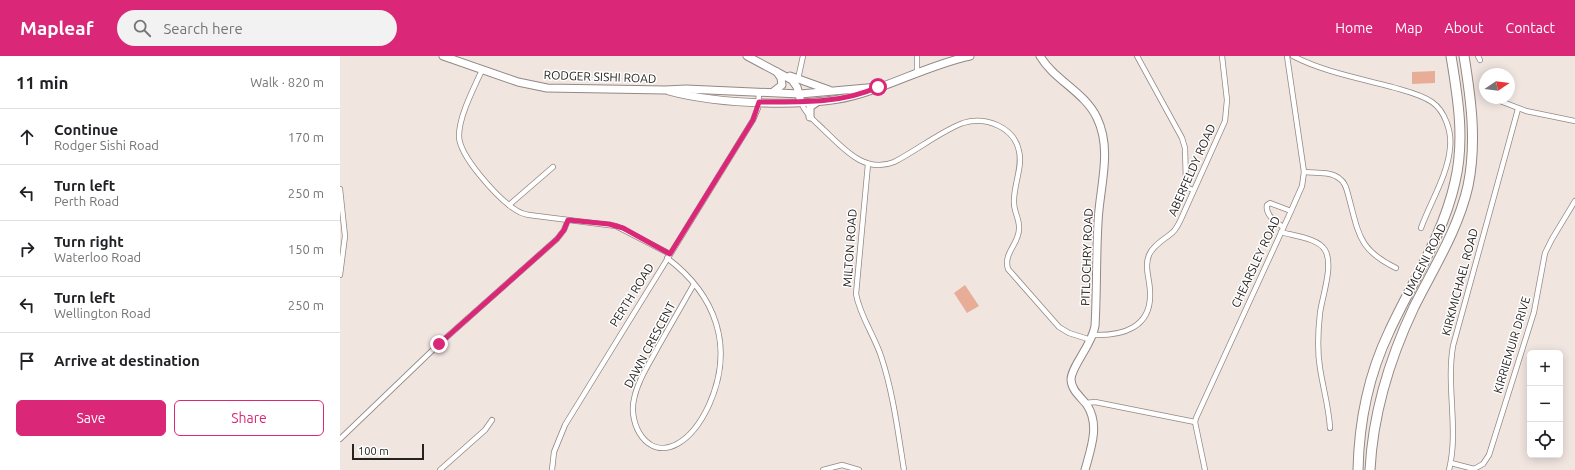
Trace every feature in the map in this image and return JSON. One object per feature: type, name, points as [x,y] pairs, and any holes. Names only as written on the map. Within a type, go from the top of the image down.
[{"type":"highway","name":"UMGENI ROAD","points":[[1358,470],[1364,411],[1380,353],[1389,332],[1438,236],[1446,217],[1456,181],[1460,135],[1457,95],[1451,56]]},
{"type":"highway","name":"UMGENI ROAD","points":[[1370,470],[1376,416],[1390,365],[1415,307],[1452,235],[1468,186],[1472,155],[1472,120],[1464,59]]},
{"type":"main road","name":"RODGER SISHI ROAD","points":[[443,56],[528,85],[547,88],[686,89],[800,94],[878,87]]},
{"type":"main road","points":[[747,56],[794,82],[800,94],[801,102]]},
{"type":"main road","name":"RODGER SISHI ROAD","points":[[665,90],[689,96],[729,101],[820,101],[848,97],[970,56]]},
{"type":"main road","name":"PITLOCHRY ROAD","points":[[1040,56],[1046,64],[1091,108],[1097,119],[1104,140],[1104,162],[1098,222],[1096,320],[1092,338],[1074,368],[1071,379],[1074,388],[1086,403],[1091,414],[1094,429],[1093,441],[1085,470]]},
{"type":"main road","points":[[779,73],[813,86],[835,92]]},
{"type":"main road","points":[[772,92],[782,85],[779,73]]},
{"type":"main road","points":[[810,117],[810,107],[820,101]]},
{"type":"street","points":[[798,79],[803,56]]},
{"type":"street","points":[[917,56],[917,74]]},
{"type":"street","points":[[1137,56],[1182,138],[1186,183],[1188,188],[1193,190]]},
{"type":"street","name":"ABERFELDY ROAD","points":[[801,102],[810,117],[849,154],[868,164],[884,166],[894,162],[966,123],[986,122],[997,124],[1005,129],[1017,145],[1020,160],[1014,202],[1020,229],[1007,258],[1008,269],[1059,327],[1069,334],[1092,338],[1120,334],[1131,329],[1143,319],[1148,309],[1150,298],[1147,266],[1149,255],[1153,249],[1174,230],[1181,219],[1225,121],[1226,100],[1222,56]]},
{"type":"street","name":"CHEARSLEY ROAD","points":[[1195,422],[1302,186],[1304,172],[1287,56]]},
{"type":"street","points":[[1293,56],[1330,71],[1414,94],[1432,102],[1441,112],[1449,132],[1450,148],[1443,175],[1421,228]]},
{"type":"street","points":[[482,70],[460,125],[460,141],[464,154],[509,206],[553,167]]},
{"type":"street","name":"PERTH ROAD","points":[[552,470],[554,452],[560,433],[753,120],[759,102],[759,92]]},
{"type":"street","points":[[1507,104],[1518,109],[1575,121]]},
{"type":"street","name":"KIRKMICHAEL ROAD","points":[[1449,470],[1452,451],[1452,346],[1518,109]]},
{"type":"street","name":"MILTON ROAD","points":[[868,164],[856,294],[860,309],[878,347],[885,369],[904,470]]},
{"type":"street","points":[[1304,172],[1331,174],[1343,182],[1347,191],[1357,228],[1365,246],[1376,257],[1396,268]]},
{"type":"street","points":[[340,189],[345,236],[340,275]]},
{"type":"street","name":"KIRRIEMUIR DRIVE","points":[[1451,464],[1474,470],[1483,464],[1489,455],[1534,312],[1545,253],[1555,232],[1575,201]]},
{"type":"street","points":[[1291,211],[1270,203],[1267,205],[1266,210],[1282,229],[1317,243],[1323,247],[1328,255],[1329,262],[1320,310],[1318,346],[1330,428]]},
{"type":"street","name":"DAWN CRESCENT","points":[[509,206],[523,214],[609,224],[623,228],[668,256],[694,284],[718,328],[722,348],[720,370],[714,392],[697,425],[677,444],[659,447],[648,443],[640,436],[634,423],[634,400],[638,384],[694,284]]},
{"type":"street","points":[[341,437],[439,344],[557,239],[564,230],[568,220]]},
{"type":"street","points":[[1086,403],[1095,402],[1195,422],[1205,470]]},
{"type":"street","points":[[440,470],[485,430],[492,420]]},
{"type":"street","points":[[823,470],[842,464],[859,470]]},
{"type":"shaded area","points":[[1435,71],[1435,83],[1412,84],[1412,72]]},
{"type":"shaded area","points":[[965,285],[979,306],[967,313],[954,293]]},
{"type":"route","points":[[439,344],[557,239],[564,230],[568,220],[609,224],[623,228],[670,254],[753,120],[757,112],[759,102],[809,102],[829,100],[860,94],[878,87]]}]
